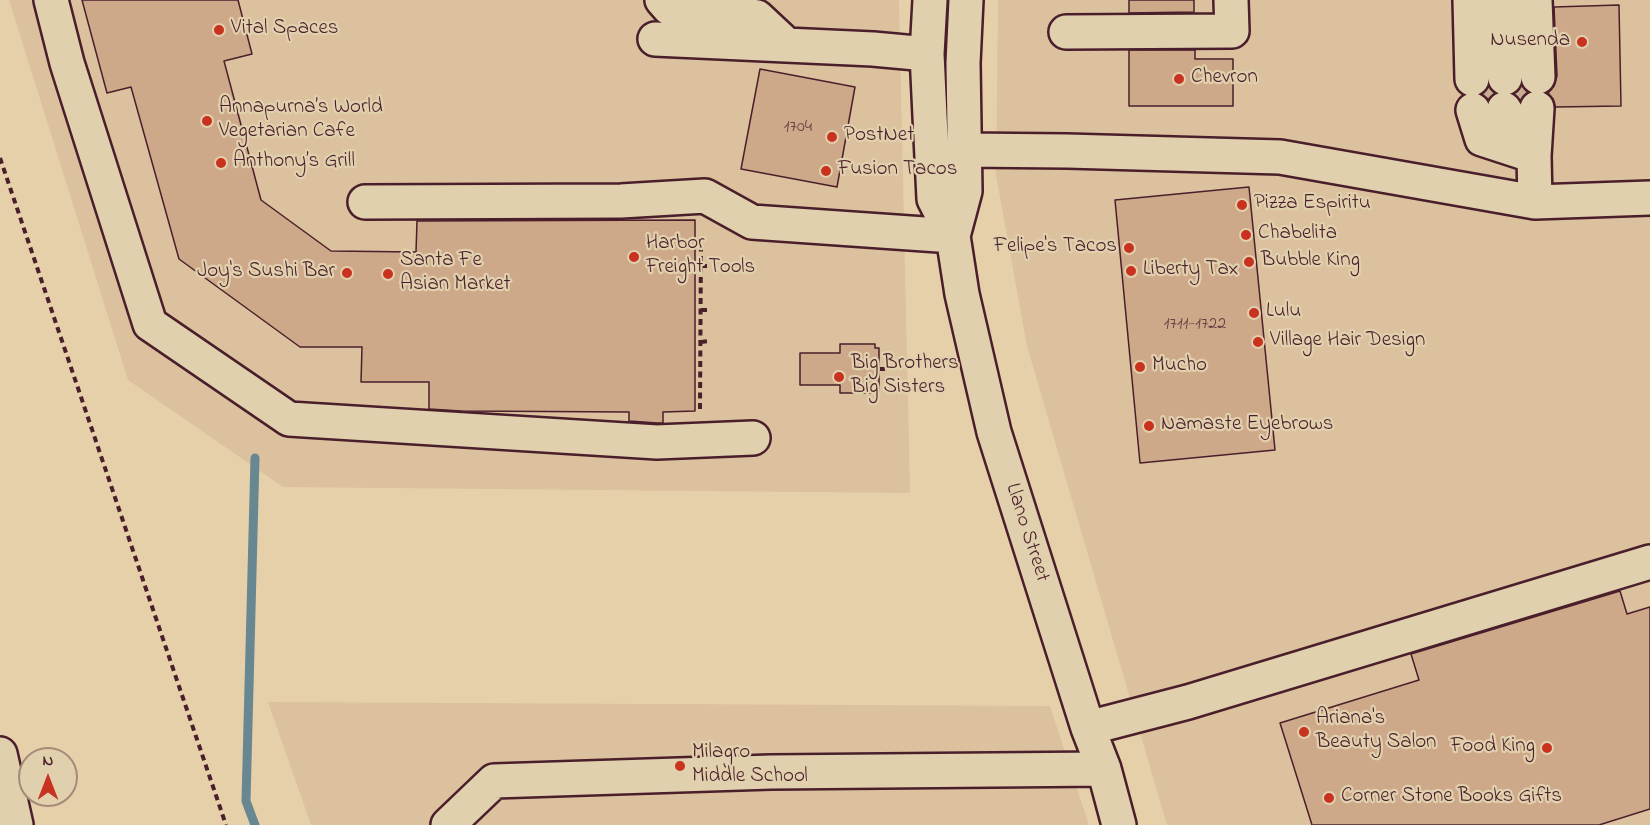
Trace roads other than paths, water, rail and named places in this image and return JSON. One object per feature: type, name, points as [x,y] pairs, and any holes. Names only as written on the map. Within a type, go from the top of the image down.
[{"type":"street","points":[[51,0],[67,63],[150,324],[289,419],[657,442],[753,438]]},
{"type":"street","points":[[662,0],[669,8],[727,11],[757,16],[788,45]]},
{"type":"street","name":"Llano Street","points":[[930,0],[927,54],[934,199],[953,236],[963,294],[994,432],[1088,728],[1104,770],[1119,825]]},
{"type":"street","name":"Llano Street","points":[[953,236],[965,191],[963,63],[966,0]]},
{"type":"street","points":[[1066,32],[1232,31],[1232,0]]},
{"type":"street","points":[[1470,0],[1505,94],[1534,156],[1535,202]]},
{"type":"street","points":[[1486,0],[1505,94]]},
{"type":"street","points":[[1502,0],[1505,94]]},
{"type":"street","points":[[1505,94],[1520,0]]},
{"type":"street","points":[[1505,94],[1535,0]]},
{"type":"street","points":[[656,39],[873,49],[927,54]]},
{"type":"street","points":[[963,150],[1280,157],[1535,202],[1650,198]]},
{"type":"street","points":[[365,202],[621,201],[705,196],[752,222],[953,236]]},
{"type":"street","points":[[1088,728],[1188,702],[1650,562]]},
{"type":"street","points":[[0,754],[16,825]]},
{"type":"street","points":[[448,825],[494,781],[771,772],[1104,770]]},
{"type":"waterway","points":[[255,458],[246,801],[255,825]]},
{"type":"tunnel","points":[[1522,108],[1523,78]]},
{"type":"tunnel","points":[[1488,79],[1488,109]]},
{"type":"place","name":"Vital Spaces","points":[[219,30]]},
{"type":"place","name":"Nusenda","points":[[1582,42]]},
{"type":"place","name":"Chevron","points":[[1179,79]]},
{"type":"place","name":"Annapurna’s World Vegetarian Cafe","points":[[207,121]]},
{"type":"place","name":"PostNet","points":[[832,137]]},
{"type":"place","name":"Anthony’s Grill","points":[[221,163]]},
{"type":"place","name":"Fusion Tacos","points":[[826,171]]},
{"type":"place","name":"Pizza Espiritu","points":[[1242,205]]},
{"type":"place","name":"Chabelita","points":[[1246,235]]},
{"type":"place","name":"Felipe's Tacos","points":[[1129,248]]},
{"type":"place","name":"Harbor Freight Tools","points":[[634,257]]},
{"type":"place","name":"Bubble King","points":[[1249,262]]},
{"type":"place","name":"Liberty Tax","points":[[1131,271]]},
{"type":"place","name":"Joy's Sushi Bar","points":[[347,273]]},
{"type":"place","name":"Santa Fe Asian Market","points":[[388,274]]},
{"type":"place","name":"Lulu","points":[[1254,313]]},
{"type":"place","name":"Village Hair Design","points":[[1258,342]]},
{"type":"place","name":"Mucho","points":[[1140,367]]},
{"type":"place","name":"Big Brothers Big Sisters","points":[[839,377]]},
{"type":"place","name":"Namaste Eyebrows","points":[[1149,426]]},
{"type":"place","name":"Ariana's Beauty Salon","points":[[1304,732]]},
{"type":"place","name":"Food King","points":[[1547,748]]},
{"type":"place","name":"Milagro Middle School","points":[[680,766]]},
{"type":"place","name":"Corner Stone Books Gifts","points":[[1329,798]]}]
